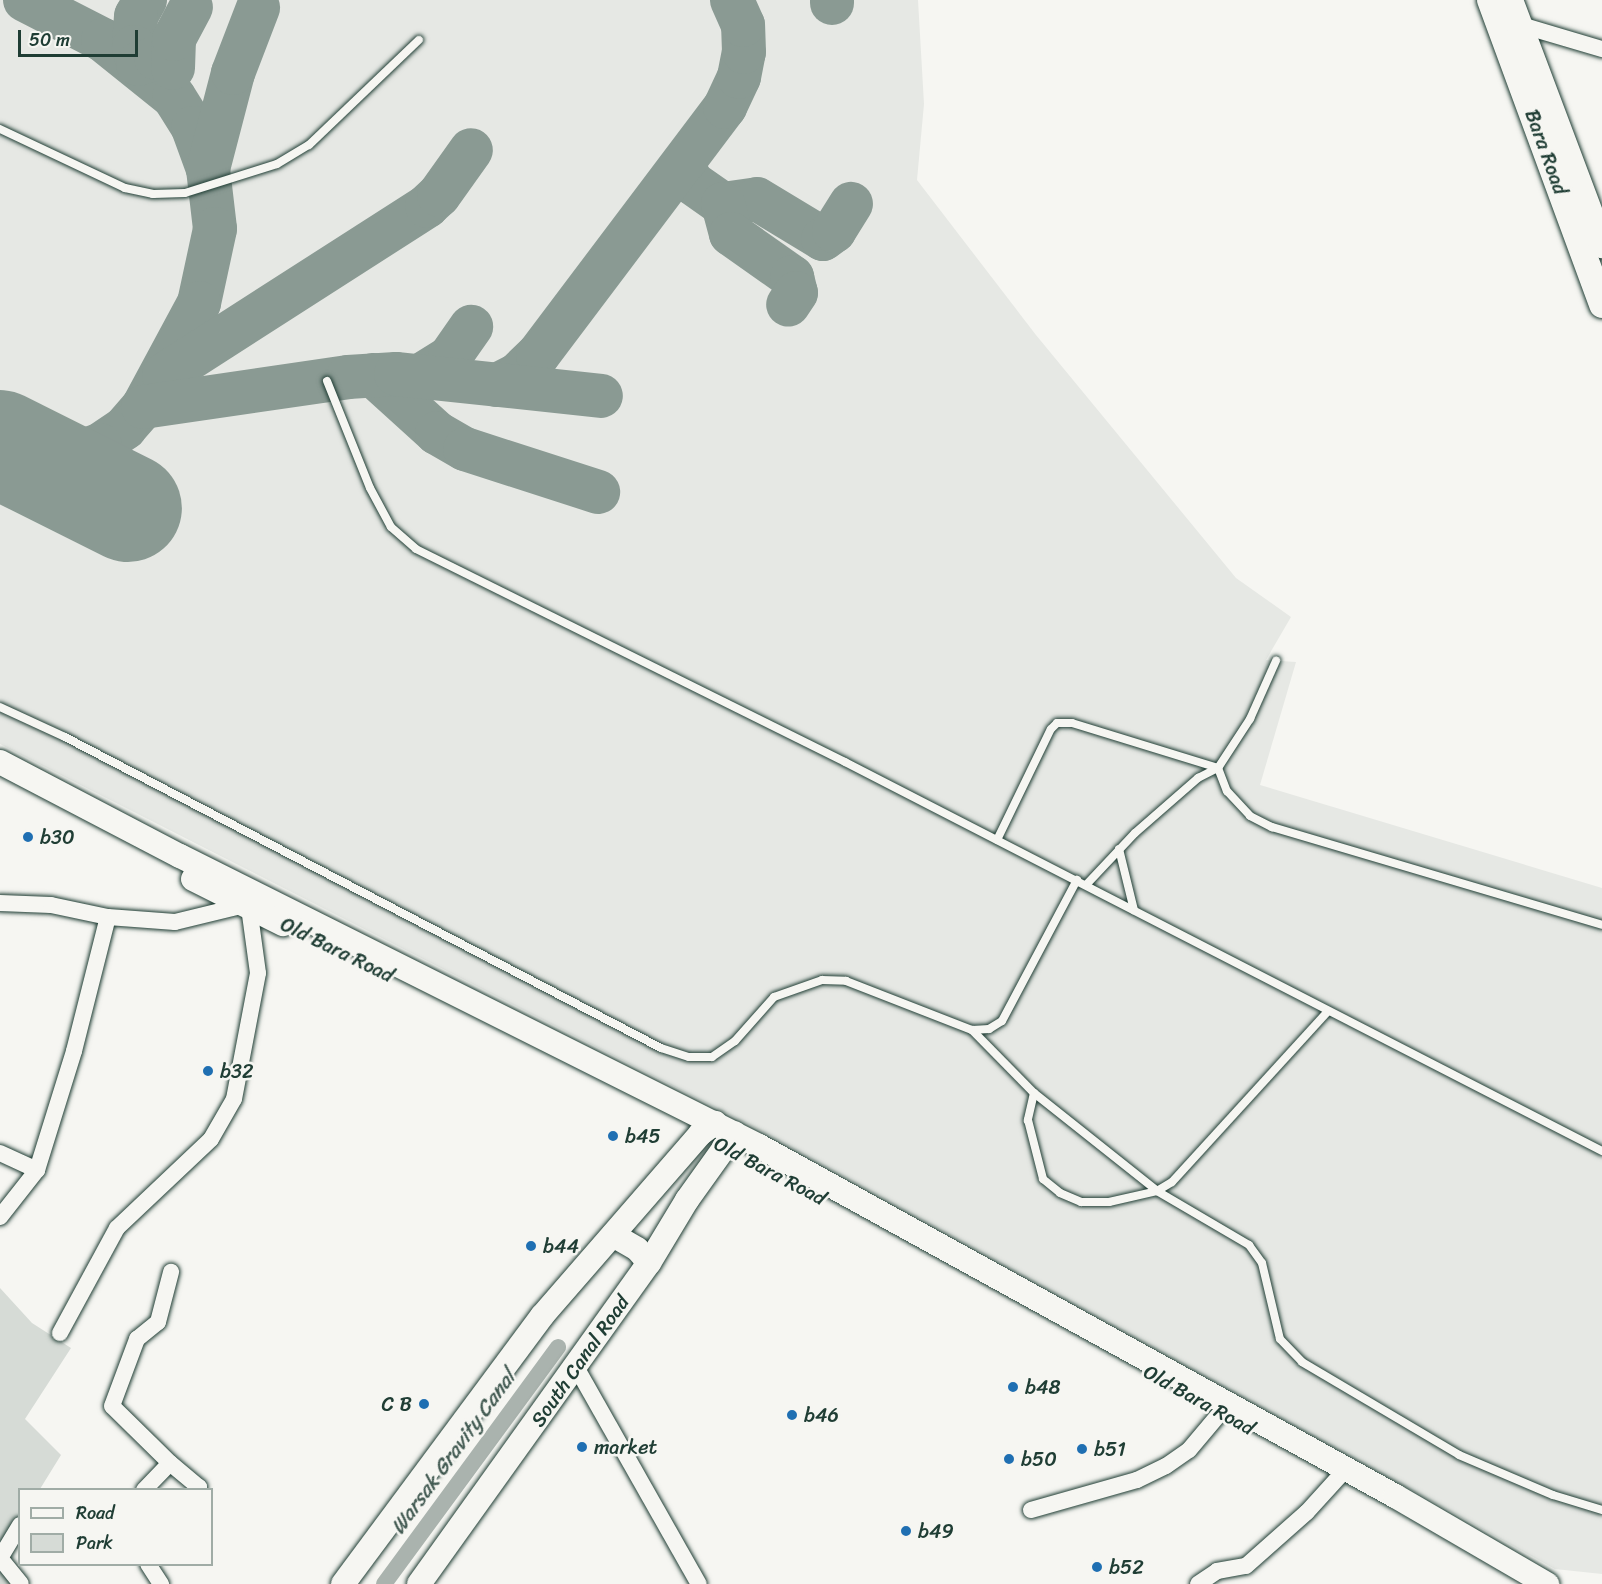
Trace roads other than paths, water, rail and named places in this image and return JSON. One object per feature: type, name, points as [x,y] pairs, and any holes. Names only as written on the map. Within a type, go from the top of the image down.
[{"type":"main road","name":"Bara Road","points":[[1490,0],[1509,16],[1602,304]]},
{"type":"main road","points":[[1509,16],[1602,245]]},
{"type":"main road","points":[[0,762],[379,962]]},
{"type":"main road","name":"Old Bara Road","points":[[0,778],[247,906],[379,962],[719,1134],[1221,1412],[1342,1474],[1516,1582],[1529,1584]]},
{"type":"main road","points":[[344,1584],[468,1412],[613,1235],[719,1134],[1547,1584]]},
{"type":"main road","name":"South Canal Road","points":[[419,1584],[649,1263],[719,1134]]},
{"type":"main road","points":[[613,1235],[637,1249],[649,1263]]},
{"type":"street","points":[[1509,16],[1602,49]]},
{"type":"street","points":[[0,903],[51,904],[108,917],[175,922],[247,906],[258,973],[234,1098],[211,1139],[117,1228],[60,1333]]},
{"type":"street","points":[[0,1217],[37,1170],[74,1051],[108,917]]},
{"type":"street","points":[[0,1153],[37,1170]]},
{"type":"street","points":[[171,1272],[158,1322],[137,1339],[111,1406],[198,1488]]},
{"type":"street","points":[[576,1367],[699,1584]]},
{"type":"street","points":[[1031,1510],[1137,1480],[1166,1466],[1189,1450],[1221,1412]]},
{"type":"street","points":[[146,1488],[170,1463]]},
{"type":"street","points":[[1198,1584],[1217,1572],[1246,1566],[1342,1474]]},
{"type":"street","points":[[18,1528],[0,1558],[21,1584]]},
{"type":"street","points":[[149,1566],[161,1584]]},
{"type":"lane","points":[[0,129],[125,188],[153,194],[185,193],[277,165],[309,146],[419,40]]},
{"type":"lane","points":[[327,381],[370,488],[391,527],[416,549],[1077,880],[1327,1012],[1602,1151]]},
{"type":"lane","points":[[1086,885],[1119,849],[1198,778],[1218,768],[1250,719],[1276,661]]},
{"type":"lane","points":[[0,707],[65,737],[661,1048],[689,1057],[712,1057],[735,1041],[774,997],[822,980],[846,981],[972,1030],[1034,1093],[1157,1191],[1249,1245],[1262,1263],[1280,1339],[1302,1362],[1459,1455],[1553,1495],[1602,1510]]},
{"type":"lane","points":[[997,840],[1050,729],[1057,723],[1107,730],[1218,768],[1227,790],[1250,816],[1272,827],[1602,926]]},
{"type":"lane","points":[[1119,849],[1134,910]]},
{"type":"lane","points":[[972,1030],[989,1029],[1002,1021],[1077,880]]},
{"type":"lane","points":[[1034,1093],[1028,1120],[1042,1179],[1060,1193],[1081,1202],[1109,1202],[1157,1191],[1172,1182],[1327,1012]]},
{"type":"waterway","name":"Warsak Gravity Canal","points":[[384,1584],[558,1347]]},
{"type":"place","name":"b30","points":[[28,837]]},
{"type":"place","name":"b32","points":[[208,1071]]},
{"type":"place","name":"b45","points":[[613,1136]]},
{"type":"place","name":"b44","points":[[531,1246]]},
{"type":"place","name":"b48","points":[[1013,1387]]},
{"type":"place","name":"C B","points":[[424,1404]]},
{"type":"place","name":"b46","points":[[792,1415]]},
{"type":"place","name":"market","points":[[582,1447]]},
{"type":"place","name":"b51","points":[[1082,1449]]},
{"type":"place","name":"b50","points":[[1009,1459]]},
{"type":"place","name":"b49","points":[[906,1531]]},
{"type":"place","name":"b52","points":[[1097,1567]]}]
